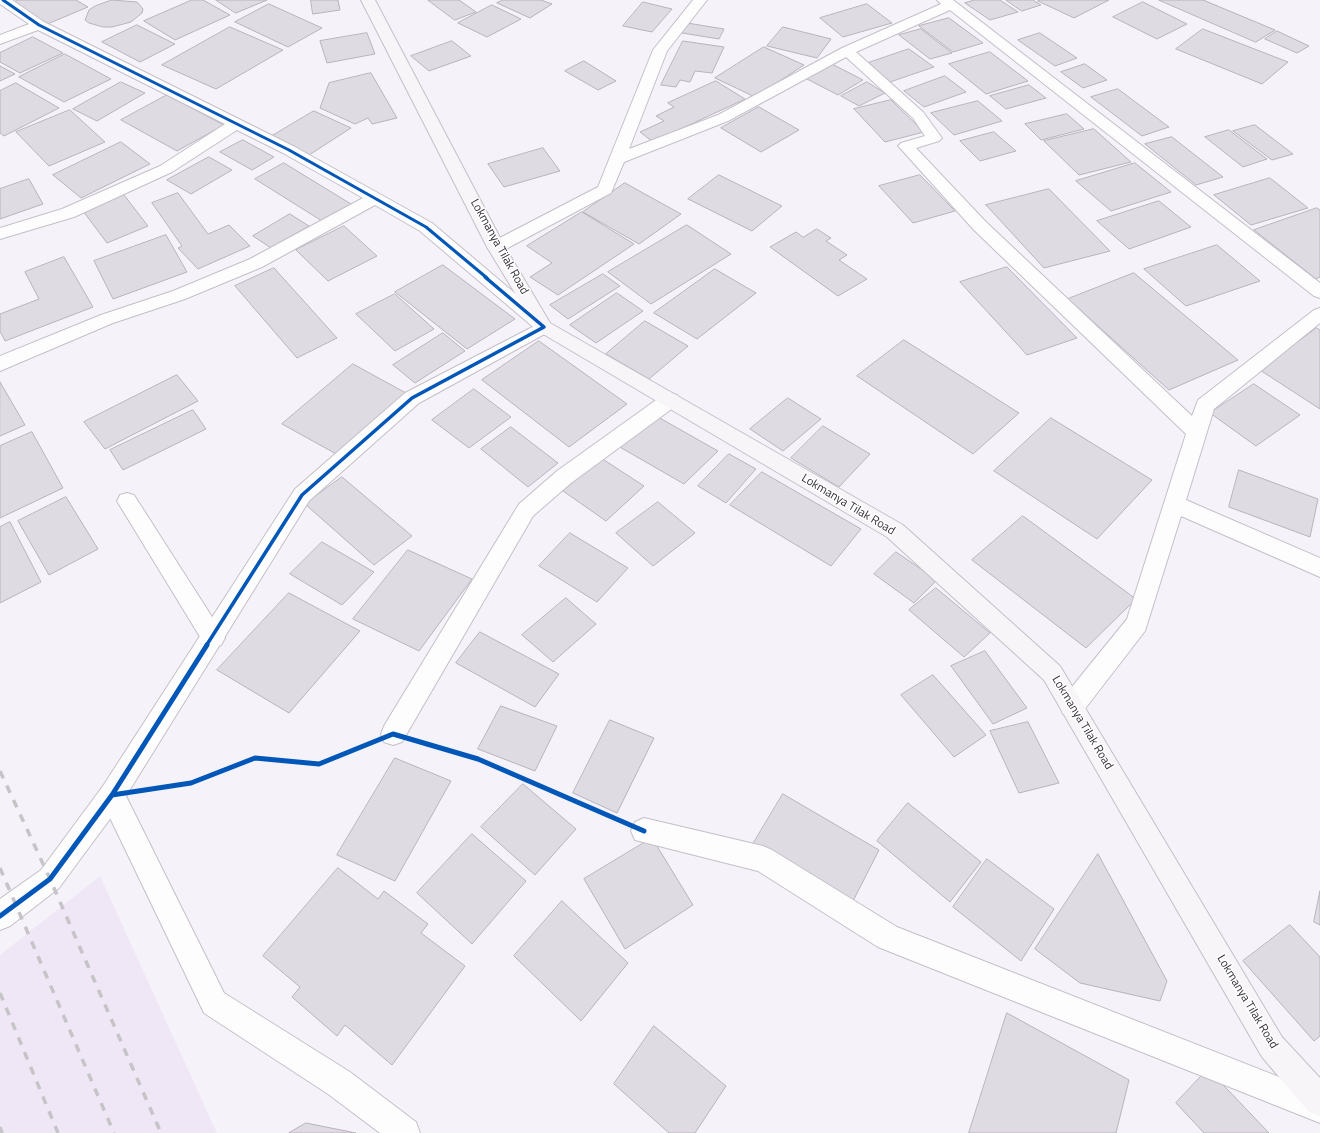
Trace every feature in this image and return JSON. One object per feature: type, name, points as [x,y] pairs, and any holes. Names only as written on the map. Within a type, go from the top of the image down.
[{"type":"main road","name":"Lokmanya Tilak Road","points":[[368,0],[496,247],[544,327],[895,531],[1052,673],[1272,1047],[1320,1101]]},
{"type":"street","points":[[0,916],[50,879],[112,796],[302,495],[412,398],[544,327],[426,227],[289,150],[39,25],[3,0]]},
{"type":"street","points":[[496,247],[605,190],[660,50],[700,0]]},
{"type":"street","points":[[617,159],[724,118],[847,51],[947,2],[1320,292]]},
{"type":"street","points":[[0,40],[39,25]]},
{"type":"street","points":[[847,51],[918,115],[934,138],[906,146],[980,226],[1196,432]]},
{"type":"street","points":[[0,234],[68,213],[166,169],[237,123]]},
{"type":"street","points":[[0,364],[107,319],[179,295],[256,262],[375,198]]},
{"type":"street","points":[[1072,706],[1137,624],[1205,404],[1320,314]]},
{"type":"street","points":[[393,734],[526,510],[564,477],[670,400]]},
{"type":"street","points":[[127,502],[213,638]]},
{"type":"street","points":[[1174,504],[1320,568]]},
{"type":"street","points":[[112,796],[214,1003],[339,1083],[405,1133]]},
{"type":"street","points":[[644,831],[763,859],[888,937],[1320,1108]]},
{"type":"shaded area","points":[[100,876],[217,1133],[0,1133],[0,955]]},
{"type":"building","points":[[19,0],[76,0],[88,7],[45,25],[11,3]]},
{"type":"building","points":[[112,0],[137,2],[143,9],[142,13],[131,22],[112,27],[103,27],[89,23],[85,20],[89,10],[95,6]]},
{"type":"building","points":[[192,0],[203,0],[230,15],[175,40],[144,21]]},
{"type":"building","points":[[216,0],[267,0],[236,13]]},
{"type":"building","points":[[311,0],[338,0],[340,10],[313,14]]},
{"type":"building","points":[[428,0],[459,0],[476,12],[455,20]]},
{"type":"building","points":[[503,0],[541,0],[552,4],[530,18],[497,3]]},
{"type":"building","points":[[975,0],[1000,0],[1018,12],[990,20],[965,3]]},
{"type":"building","points":[[1006,0],[1033,0],[1041,5],[1022,11]]},
{"type":"building","points":[[1109,0],[1074,18],[1038,1]]},
{"type":"building","points":[[1159,0],[1203,0],[1275,30],[1256,42]]},
{"type":"building","points":[[643,2],[672,9],[652,32],[623,26]]},
{"type":"building","points":[[1143,2],[1187,24],[1157,39],[1113,17]]},
{"type":"building","points":[[269,4],[322,28],[288,47],[235,22]]},
{"type":"building","points":[[867,4],[892,23],[843,37],[820,18]]},
{"type":"building","points":[[492,5],[521,19],[487,37],[458,23]]},
{"type":"building","points":[[949,18],[983,43],[953,52],[919,26]]},
{"type":"building","points":[[687,23],[724,29],[719,39],[682,33]]},
{"type":"building","points":[[137,25],[175,44],[140,62],[102,42]]},
{"type":"building","points":[[230,27],[283,50],[216,89],[162,65]]},
{"type":"building","points":[[783,27],[831,39],[817,58],[767,46]]},
{"type":"building","points":[[921,29],[952,53],[930,59],[899,35]]},
{"type":"building","points":[[1203,29],[1288,62],[1262,84],[1176,49]]},
{"type":"building","points":[[1277,31],[1309,46],[1297,53],[1265,39]]},
{"type":"building","points":[[367,33],[375,54],[327,63],[320,41]]},
{"type":"building","points":[[1040,33],[1077,58],[1055,66],[1018,40]]},
{"type":"building","points":[[33,37],[63,53],[20,73],[0,62],[0,53]]},
{"type":"building","points":[[452,41],[471,56],[429,71],[411,56]]},
{"type":"building","points":[[683,41],[724,47],[712,73],[695,71],[690,82],[680,80],[676,87],[661,85]]},
{"type":"building","points":[[764,47],[804,65],[755,97],[715,78]]},
{"type":"building","points":[[909,49],[934,67],[890,82],[865,64]]},
{"type":"building","points":[[990,52],[1028,81],[986,94],[949,64]]},
{"type":"building","points":[[65,54],[111,79],[64,102],[19,77]]},
{"type":"building","points":[[584,61],[616,81],[598,90],[565,71]]},
{"type":"building","points":[[830,63],[863,80],[838,95],[805,78]]},
{"type":"building","points":[[1085,64],[1107,80],[1083,88],[1061,72]]},
{"type":"building","points":[[0,66],[15,74],[0,81]]},
{"type":"building","points":[[371,73],[397,118],[372,124],[368,118],[355,124],[320,108],[329,83]]},
{"type":"building","points":[[945,76],[966,92],[924,107],[904,91]]},
{"type":"building","points":[[716,81],[745,99],[653,142],[640,132],[664,121],[656,116],[674,107],[668,103]]},
{"type":"building","points":[[121,82],[145,93],[97,121],[73,109]]},
{"type":"building","points":[[867,82],[885,93],[859,106],[841,96]]},
{"type":"building","points":[[16,83],[59,108],[4,136],[0,133],[0,91]]},
{"type":"building","points":[[1029,85],[1046,98],[1006,109],[990,96]]},
{"type":"building","points":[[1118,89],[1169,127],[1142,136],[1091,97]]},
{"type":"building","points":[[167,95],[224,125],[177,151],[121,120]]},
{"type":"building","points":[[891,100],[924,132],[885,142],[854,109]]},
{"type":"building","points":[[978,101],[1002,121],[954,135],[931,113]]},
{"type":"building","points":[[759,107],[799,130],[761,152],[721,128]]},
{"type":"building","points":[[70,110],[105,142],[49,166],[16,132]]},
{"type":"building","points":[[314,111],[351,128],[309,155],[272,136]]},
{"type":"building","points":[[1067,114],[1084,129],[1041,140],[1025,124]]},
{"type":"building","points":[[1255,125],[1293,154],[1272,160],[1233,131]]},
{"type":"building","points":[[1094,129],[1131,162],[1079,175],[1044,141]]},
{"type":"building","points":[[1229,130],[1267,159],[1243,167],[1205,137]]},
{"type":"building","points":[[994,132],[1016,151],[980,161],[960,141]]},
{"type":"building","points":[[1172,137],[1223,177],[1196,185],[1145,144]]},
{"type":"building","points":[[243,140],[274,157],[252,170],[220,152]]},
{"type":"building","points":[[121,142],[150,164],[81,198],[53,175]]},
{"type":"building","points":[[543,148],[560,171],[504,187],[488,164]]},
{"type":"building","points":[[209,157],[232,170],[191,194],[167,180]]},
{"type":"building","points":[[284,163],[351,204],[322,221],[255,179]]},
{"type":"building","points":[[1135,163],[1171,192],[1111,211],[1076,181]]},
{"type":"building","points":[[719,175],[782,206],[752,231],[688,199]]},
{"type":"building","points":[[920,175],[955,211],[913,223],[879,186]]},
{"type":"building","points":[[1270,178],[1308,208],[1251,225],[1214,195]]},
{"type":"building","points":[[29,179],[43,204],[0,219],[0,189]]},
{"type":"building","points":[[625,183],[681,214],[639,244],[583,212]]},
{"type":"building","points":[[1049,189],[1110,251],[1044,268],[986,205]]},
{"type":"building","points":[[178,193],[208,234],[229,225],[250,246],[198,269],[178,248],[182,246],[152,203]]},
{"type":"building","points":[[124,195],[148,226],[107,243],[83,211]]},
{"type":"building","points":[[1159,201],[1191,227],[1129,249],[1097,221]]},
{"type":"building","points":[[1317,208],[1320,210],[1320,277],[1316,279],[1254,230]]},
{"type":"building","points":[[582,212],[634,244],[558,295],[530,277],[552,263],[527,246]]},
{"type":"building","points":[[290,214],[309,226],[271,248],[253,236]]},
{"type":"building","points":[[687,225],[731,254],[651,304],[608,272]]},
{"type":"building","points":[[344,226],[377,256],[328,281],[296,250]]},
{"type":"building","points":[[817,229],[831,238],[826,241],[847,255],[839,260],[867,279],[838,296],[770,247],[796,232],[803,237]]},
{"type":"building","points":[[166,235],[187,272],[113,299],[94,261]]},
{"type":"building","points":[[1217,245],[1260,281],[1186,306],[1144,269]]},
{"type":"building","points":[[64,257],[93,307],[5,341],[0,331],[0,314],[39,299],[25,272]]},
{"type":"building","points":[[443,265],[515,319],[467,349],[395,292]]},
{"type":"building","points":[[1007,267],[1077,338],[1027,355],[960,282]]},
{"type":"building","points":[[274,268],[337,338],[297,358],[235,286]]},
{"type":"building","points":[[715,269],[756,293],[697,339],[654,313]]},
{"type":"building","points":[[1134,273],[1238,360],[1169,390],[1068,299]]},
{"type":"building","points":[[603,274],[620,286],[568,319],[550,305]]},
{"type":"building","points":[[617,293],[643,311],[596,343],[570,325]]},
{"type":"building","points":[[395,294],[434,329],[395,351],[356,314]]},
{"type":"building","points":[[645,321],[688,346],[649,379],[606,354]]},
{"type":"building","points":[[1317,328],[1320,330],[1320,409],[1260,370]]},
{"type":"building","points":[[443,333],[465,351],[415,383],[393,365]]},
{"type":"building","points":[[904,340],[1019,413],[973,454],[857,376]]},
{"type":"building","points":[[539,341],[627,404],[569,447],[482,380]]},
{"type":"building","points":[[353,364],[406,393],[338,455],[282,424]]},
{"type":"building","points":[[177,375],[198,401],[105,449],[84,422]]},
{"type":"building","points":[[0,382],[25,425],[0,436]]},
{"type":"building","points":[[1254,384],[1300,415],[1256,446],[1210,413]]},
{"type":"building","points":[[474,389],[511,417],[469,448],[432,420]]},
{"type":"building","points":[[788,398],[821,419],[783,451],[750,429]]},
{"type":"building","points":[[193,410],[206,429],[123,470],[110,450]]},
{"type":"building","points":[[658,417],[718,451],[684,484],[618,446]]},
{"type":"building","points":[[1051,418],[1152,480],[1097,539],[994,471]]},
{"type":"building","points":[[823,426],[870,454],[839,487],[791,458]]},
{"type":"building","points":[[511,427],[558,463],[528,487],[481,449]]},
{"type":"building","points":[[32,432],[63,488],[0,518],[0,446]]},
{"type":"building","points":[[729,454],[756,469],[726,503],[698,486]]},
{"type":"building","points":[[601,458],[644,486],[606,521],[563,491]]},
{"type":"building","points":[[1239,470],[1318,499],[1310,537],[1229,507]]},
{"type":"building","points":[[762,472],[861,529],[831,566],[730,505]]},
{"type":"building","points":[[342,477],[412,536],[374,565],[305,504]]},
{"type":"building","points":[[66,497],[98,549],[49,575],[18,521]]},
{"type":"building","points":[[658,502],[695,533],[653,566],[616,533]]},
{"type":"building","points":[[1023,516],[1136,599],[1086,648],[972,560]]},
{"type":"building","points":[[10,522],[41,582],[0,603],[0,527]]},
{"type":"building","points":[[570,533],[628,568],[597,602],[539,566]]},
{"type":"building","points":[[322,542],[374,572],[342,605],[290,574]]},
{"type":"building","points":[[408,550],[472,579],[419,651],[353,619]]},
{"type":"building","points":[[896,552],[937,580],[914,603],[874,574]]},
{"type":"building","points":[[936,588],[990,633],[964,657],[909,610]]},
{"type":"building","points":[[289,593],[360,631],[289,713],[217,670]]},
{"type":"building","points":[[566,598],[596,624],[553,662],[522,635]]},
{"type":"building","points":[[480,632],[559,674],[535,707],[456,663]]},
{"type":"building","points":[[985,651],[1027,708],[993,724],[951,666]]},
{"type":"building","points":[[933,675],[986,735],[954,757],[901,695]]},
{"type":"building","points":[[501,706],[557,726],[535,771],[478,749]]},
{"type":"building","points":[[610,720],[654,738],[617,813],[573,793]]},
{"type":"building","points":[[1028,722],[1059,783],[1019,793],[990,731]]},
{"type":"building","points":[[395,758],[451,781],[395,881],[337,855]]},
{"type":"building","points":[[523,784],[576,829],[535,875],[481,827]]},
{"type":"building","points":[[783,794],[879,850],[852,903],[753,844]]},
{"type":"building","points":[[908,803],[981,862],[950,902],[877,841]]},
{"type":"building","points":[[472,834],[526,881],[472,944],[417,893]]},
{"type":"building","points":[[652,838],[693,905],[625,949],[584,879]]},
{"type":"building","points":[[1098,854],[1167,981],[1160,1001],[1080,983],[1035,949]]},
{"type":"building","points":[[987,859],[1054,909],[1021,961],[953,907]]},
{"type":"building","points":[[338,868],[378,899],[384,891],[428,924],[421,933],[465,966],[392,1065],[345,1025],[337,1036],[292,997],[300,987],[263,956]]},
{"type":"building","points":[[1320,891],[1320,925],[1314,922]]},
{"type":"building","points":[[562,901],[628,963],[581,1021],[514,956]]},
{"type":"building","points":[[1290,925],[1320,957],[1320,1036],[1314,1041],[1243,961]]},
{"type":"building","points":[[1007,1013],[1129,1080],[1116,1133],[969,1133]]},
{"type":"building","points":[[654,1026],[726,1086],[695,1133],[669,1133],[614,1084]]},
{"type":"building","points":[[1208,1069],[1269,1133],[1204,1133],[1176,1103]]},
{"type":"building","points":[[306,1123],[356,1133],[289,1133]]},
{"type":"railway","points":[[0,771],[50,879],[161,1133]]},
{"type":"railway","points":[[0,868],[114,1133]]},
{"type":"railway","points":[[0,993],[58,1133]]},
{"type":"railway","points":[[0,1127],[2,1133]]},
{"type":"cycle path","points":[[0,916],[50,879],[112,795],[302,495],[412,398],[544,327],[426,227],[289,150],[39,25],[3,0]]},
{"type":"cycle path","points":[[112,795],[191,783],[255,758],[319,764],[393,734],[478,759],[644,831]]}]
